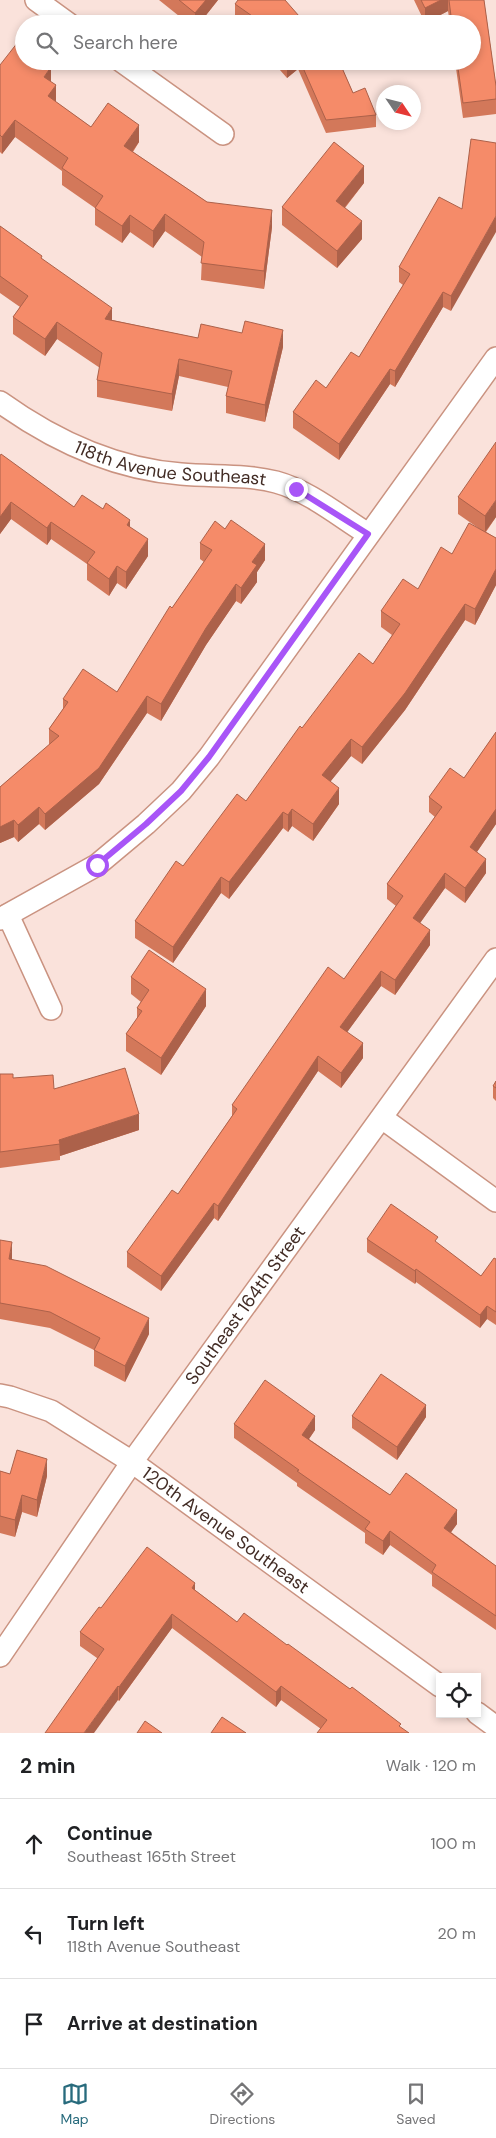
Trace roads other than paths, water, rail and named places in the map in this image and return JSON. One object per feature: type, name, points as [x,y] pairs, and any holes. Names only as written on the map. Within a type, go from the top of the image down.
[{"type":"street","points":[[36,0],[57,15]]},
{"type":"street","points":[[134,70],[223,134]]},
{"type":"street","points":[[51,1009],[4,917],[97,865],[146,824],[181,791],[214,749],[496,358]]},
{"type":"street","name":"118th Avenue Southeast","points":[[0,402],[54,436],[112,460],[180,474],[245,476],[275,482],[296,489],[368,534]]},
{"type":"street","name":"Southeast 164th Street","points":[[0,1656],[132,1462],[496,959]]},
{"type":"street","points":[[382,1118],[496,1201]]},
{"type":"street","name":"120th Avenue Southeast","points":[[0,1395],[50,1411],[132,1462],[436,1683]]},
{"type":"street","points":[[481,1716],[496,1727]]}]
